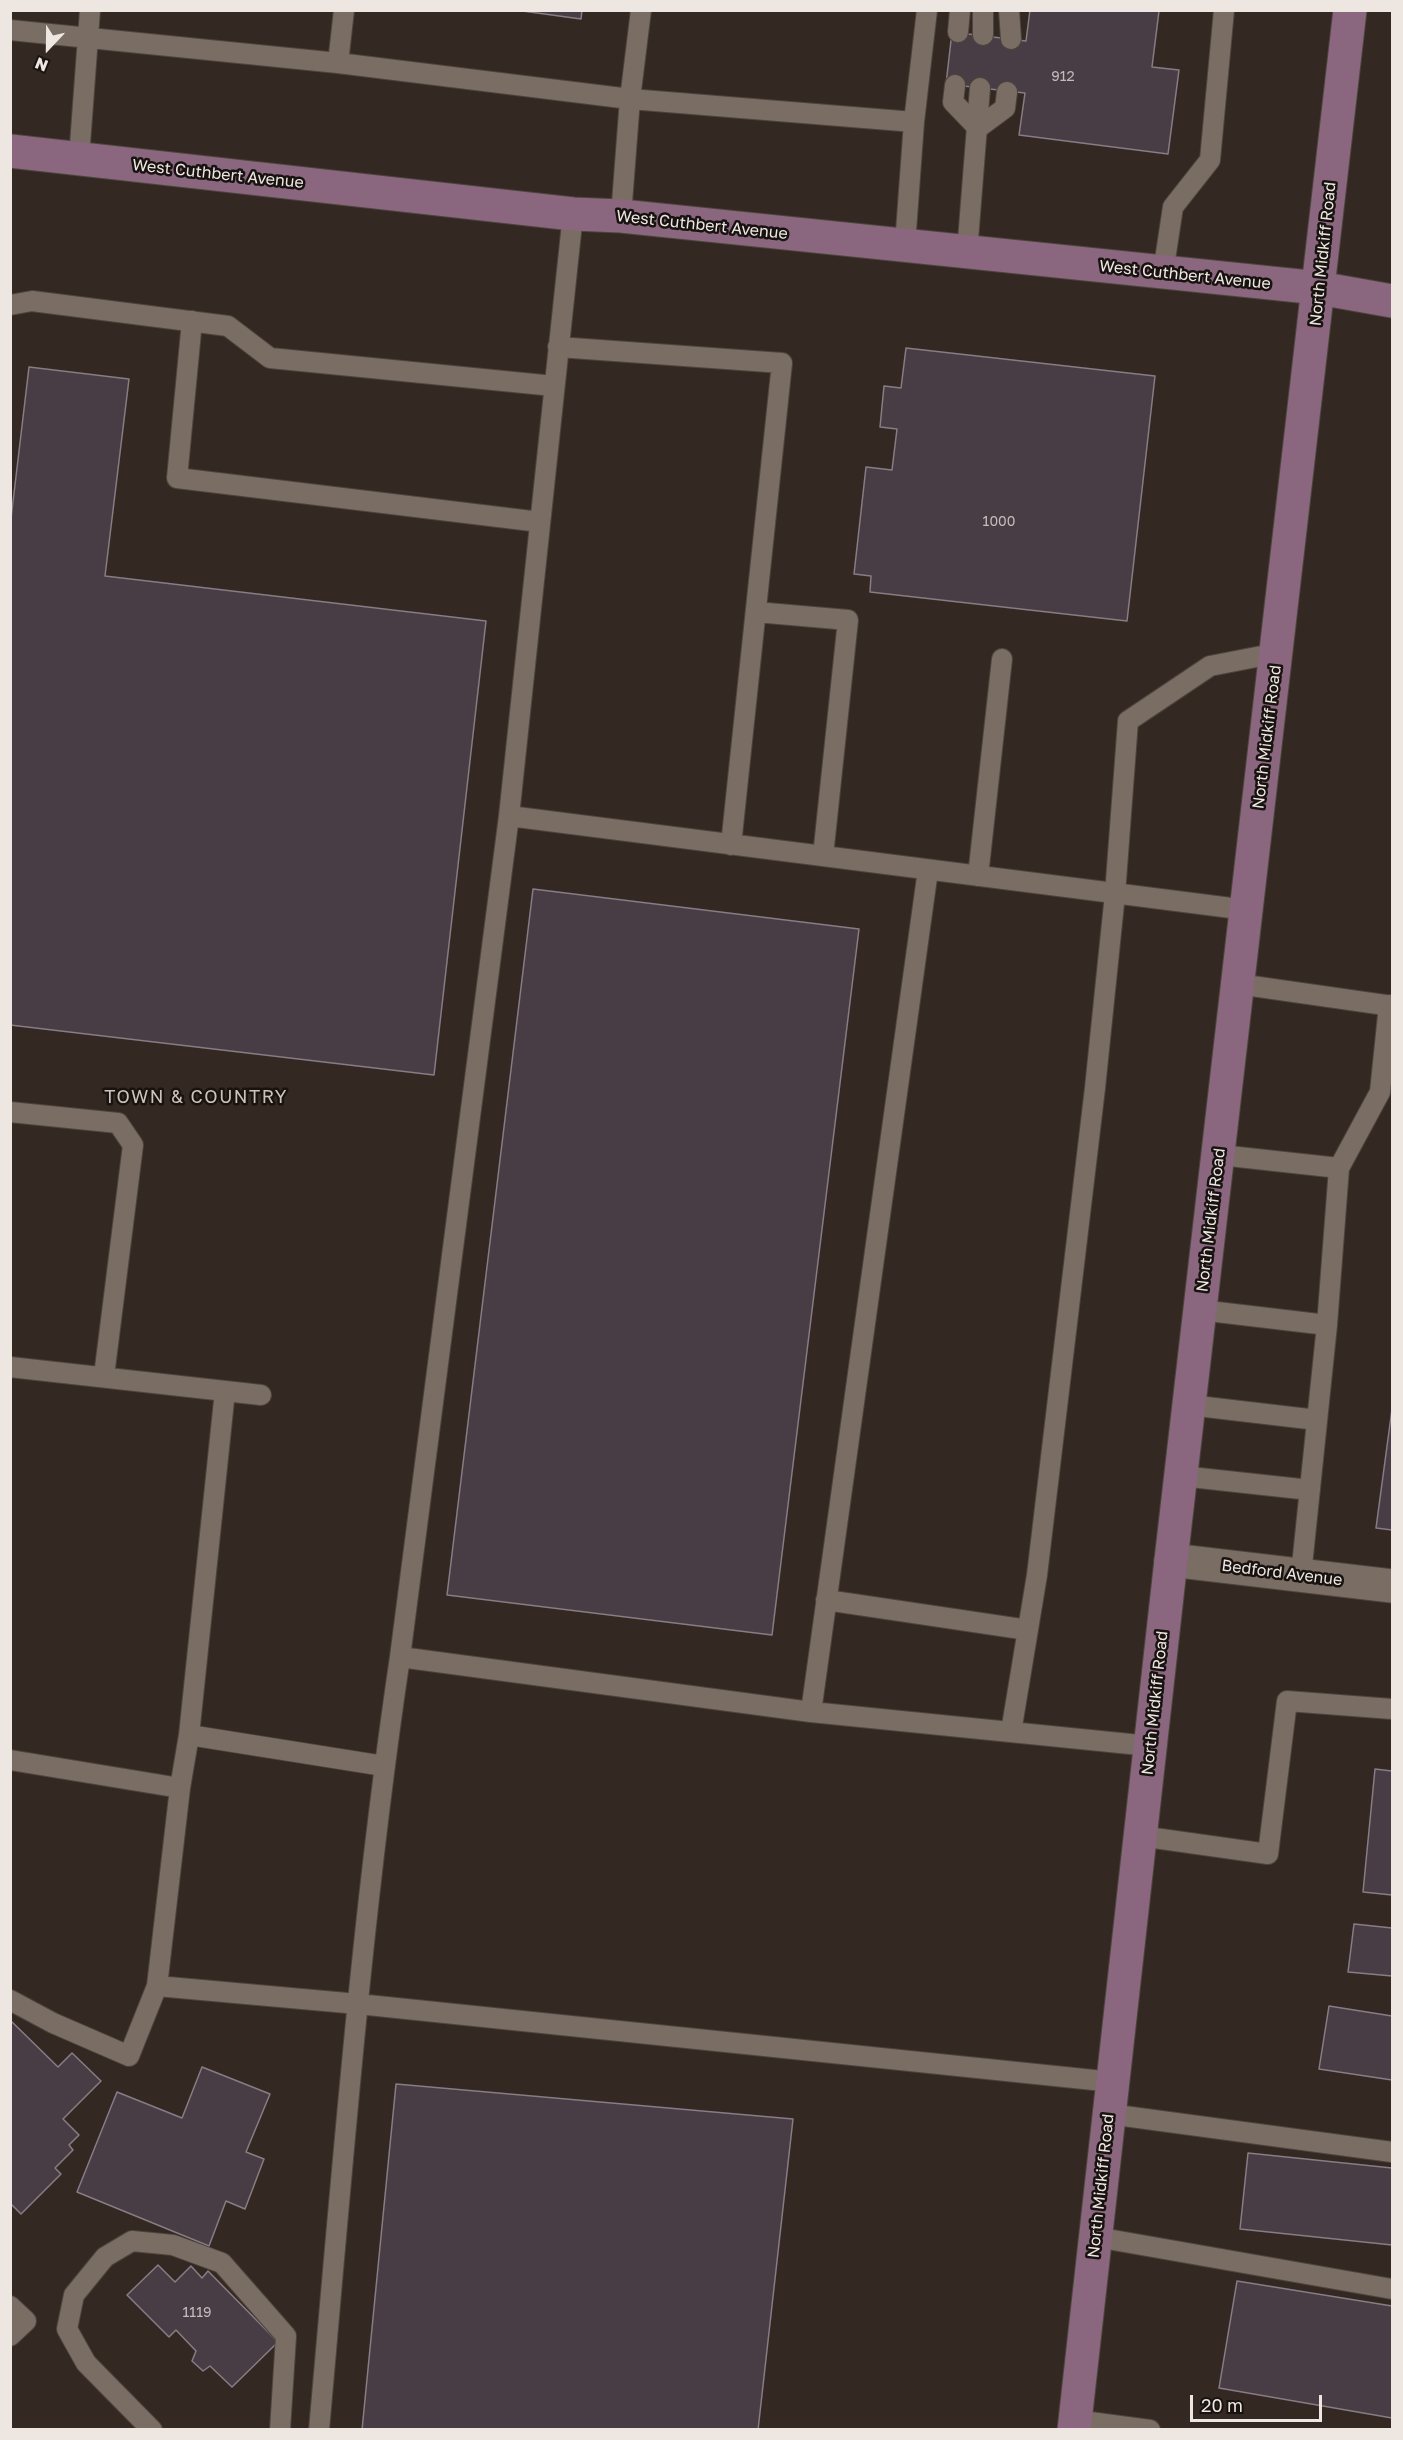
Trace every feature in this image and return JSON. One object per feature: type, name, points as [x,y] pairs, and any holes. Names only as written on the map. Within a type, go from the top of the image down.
[{"type":"main road","name":"North Midkiff Road","points":[[1074,2425],[1171,1560],[1220,1155],[1350,10]]},
{"type":"main road","name":"West Cuthbert Avenue","points":[[10,151],[573,214],[621,216],[1319,288],[1392,301]]},
{"type":"street","name":"Bedford Avenue","points":[[1171,1560],[1392,1586]]},
{"type":"lane","points":[[79,158],[90,10]]},
{"type":"lane","points":[[338,63],[344,10]]},
{"type":"lane","points":[[621,216],[630,99],[641,10]]},
{"type":"lane","points":[[905,245],[914,122],[927,10]]},
{"type":"lane","points":[[958,32],[960,10]]},
{"type":"lane","points":[[983,10],[983,35]]},
{"type":"lane","points":[[1009,10],[1011,39]]},
{"type":"lane","points":[[1164,273],[1173,207],[1210,160],[1224,10]]},
{"type":"lane","points":[[10,30],[338,63],[630,99],[914,122]]},
{"type":"lane","points":[[955,85],[953,102],[978,128]]},
{"type":"lane","points":[[967,253],[980,88]]},
{"type":"lane","points":[[978,128],[1005,108],[1007,92]]},
{"type":"lane","points":[[319,2430],[358,2004],[384,1766],[509,816],[573,214]]},
{"type":"lane","points":[[10,305],[32,301],[228,326],[270,358],[554,386]]},
{"type":"lane","points":[[192,321],[177,478],[540,522]]},
{"type":"lane","points":[[558,347],[782,363],[731,845]]},
{"type":"lane","points":[[756,612],[848,620],[823,856]]},
{"type":"lane","points":[[1011,1732],[1037,1575],[1093,1110],[1115,894],[1128,721],[1210,666],[1277,653]]},
{"type":"lane","points":[[978,876],[1002,659]]},
{"type":"lane","points":[[509,816],[1247,910]]},
{"type":"lane","points":[[811,1712],[928,870]]},
{"type":"lane","points":[[1238,984],[1391,1005],[1380,1092],[1339,1168],[1327,1325],[1301,1575]]},
{"type":"lane","points":[[10,1112],[118,1123],[133,1145],[104,1376]]},
{"type":"lane","points":[[1220,1155],[1339,1168]]},
{"type":"lane","points":[[1200,1310],[1327,1325]]},
{"type":"lane","points":[[10,1367],[261,1395]]},
{"type":"lane","points":[[10,2000],[53,2023],[129,2056],[157,1986],[180,1788],[189,1735],[225,1391]]},
{"type":"lane","points":[[1189,1405],[1317,1420]]},
{"type":"lane","points":[[1181,1476],[1310,1490]]},
{"type":"lane","points":[[826,1600],[1028,1630]]},
{"type":"lane","points":[[400,1657],[811,1712],[1150,1746]]},
{"type":"lane","points":[[1140,1836],[1268,1854],[1287,1701],[1392,1709]]},
{"type":"lane","points":[[189,1735],[384,1766]]},
{"type":"lane","points":[[10,1760],[180,1788]]},
{"type":"lane","points":[[157,1986],[358,2004],[1113,2082]]},
{"type":"lane","points":[[1109,2114],[1392,2152]]},
{"type":"lane","points":[[1096,2237],[1392,2289]]},
{"type":"lane","points":[[152,2430],[86,2363],[67,2329],[74,2295],[105,2257],[132,2241],[173,2245],[222,2263],[286,2336],[280,2430]]},
{"type":"lane","points":[[10,2306],[26,2321],[10,2336]]},
{"type":"lane","points":[[1074,2425],[1150,2430]]},
{"type":"building","points":[[515,10],[582,10],[581,19]]},
{"type":"building","points":[[1030,10],[1159,11],[1152,67],[1179,70],[1168,154],[1019,135],[1025,93],[946,84],[952,32],[1026,41]]},
{"type":"building","points":[[906,348],[1155,376],[1127,621],[870,592],[871,576],[854,574],[866,467],[892,470],[897,429],[880,427],[884,386],[901,388]]},
{"type":"building","points":[[29,367],[129,379],[105,576],[486,621],[434,1075],[10,1025],[10,527]]},
{"type":"building","points":[[533,889],[859,929],[772,1635],[447,1595]]},
{"type":"building","points":[[1392,1409],[1392,1530],[1376,1528]]},
{"type":"building","points":[[1375,1769],[1392,1771],[1392,1895],[1363,1892]]},
{"type":"building","points":[[1354,1924],[1392,1928],[1392,1976],[1348,1972]]},
{"type":"building","points":[[1329,2006],[1392,2016],[1392,2080],[1319,2069]]},
{"type":"building","points":[[10,2020],[58,2067],[72,2053],[101,2081],[63,2119],[79,2135],[69,2145],[73,2150],[55,2168],[61,2174],[21,2214],[10,2203]]},
{"type":"building","points":[[202,2067],[270,2094],[246,2152],[264,2159],[245,2209],[226,2201],[209,2246],[77,2192],[117,2092],[182,2118]]},
{"type":"building","points":[[396,2084],[793,2119],[758,2430],[362,2430]]},
{"type":"building","points":[[1248,2153],[1392,2168],[1392,2245],[1240,2229]]},
{"type":"building","points":[[158,2265],[175,2282],[191,2266],[202,2278],[208,2271],[278,2342],[232,2387],[210,2366],[203,2371],[192,2361],[196,2351],[176,2330],[169,2337],[127,2295]]},
{"type":"building","points":[[1237,2281],[1392,2306],[1392,2418],[1219,2388]]},
{"type":"district","name":"TOWN & COUNTRY","points":[[196,1097]]}]
